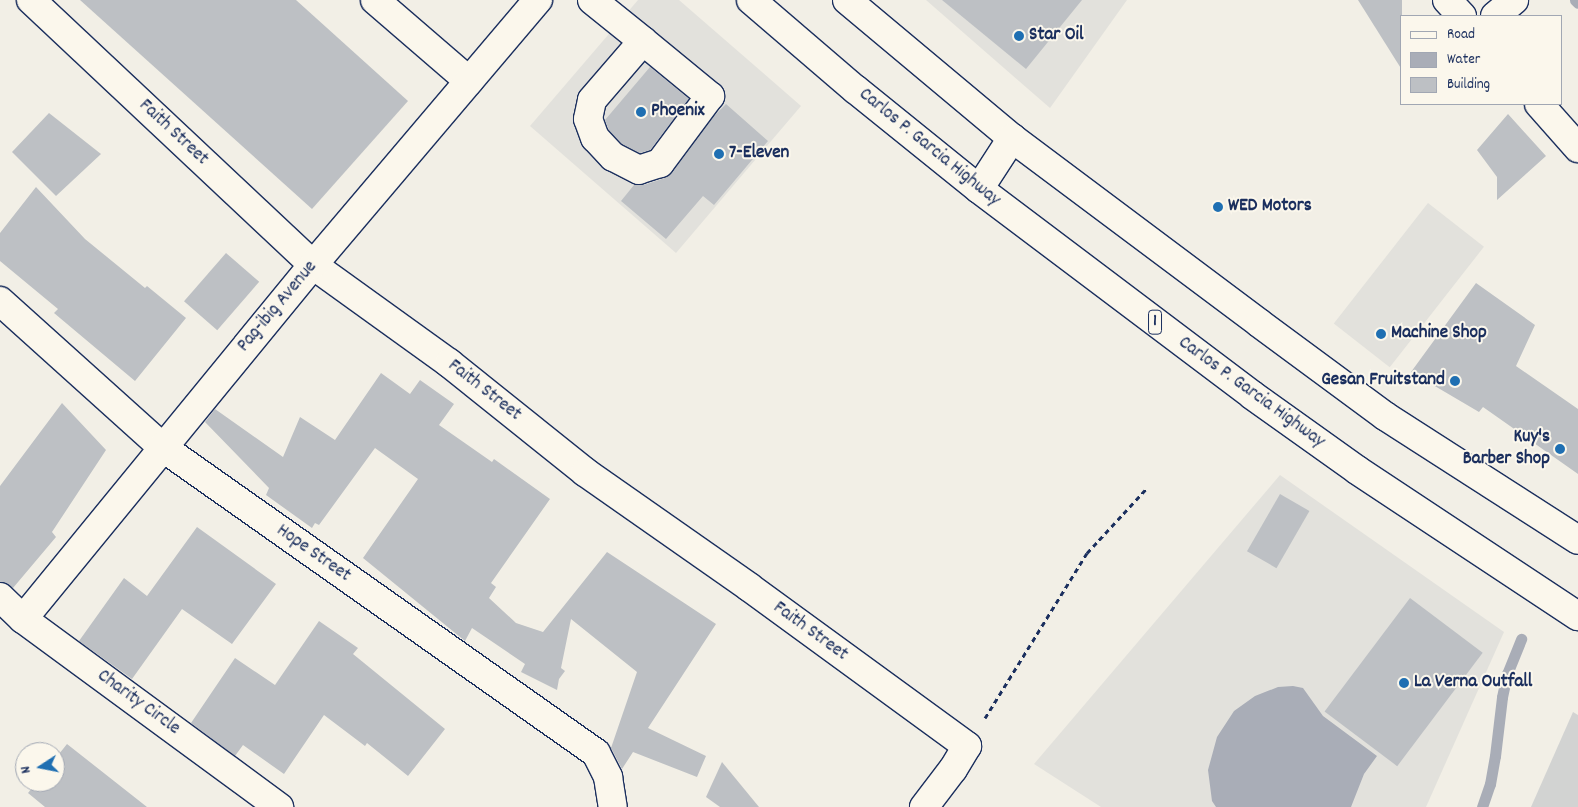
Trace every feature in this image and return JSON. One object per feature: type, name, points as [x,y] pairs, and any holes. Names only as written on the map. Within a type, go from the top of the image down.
[{"type":"main road","name":"Faith Street","points":[[31,0],[313,265],[449,363],[585,472],[749,587],[967,746]]},
{"type":"main road","points":[[375,0],[469,81]]},
{"type":"main road","name":"Pag-ibig Avenue","points":[[23,619],[313,265],[538,0]]},
{"type":"main road","points":[[592,0],[643,41],[710,96],[660,163],[638,170],[613,157],[595,138],[588,120],[592,100],[643,41]]},
{"type":"main road","name":"Carlos P. Garcia Highway","points":[[751,0],[855,89],[979,189],[1260,401],[1358,470],[1578,616]]},
{"type":"main road","points":[[847,0],[1012,138],[1385,416],[1578,540]]},
{"type":"main road","points":[[1447,0],[1461,15]]},
{"type":"main road","points":[[1496,15],[1514,0]]},
{"type":"main road","points":[[1540,105],[1578,148]]},
{"type":"main road","points":[[979,189],[1012,138]]},
{"type":"main road","name":"Hope Street","points":[[0,301],[162,447],[596,753],[608,777],[613,807]]},
{"type":"main road","name":"Charity Circle","points":[[0,597],[23,619],[279,807]]},
{"type":"main road","points":[[924,807],[953,769],[967,746]]},
{"type":"path","points":[[967,746],[1087,552],[1146,489]]},
{"type":"shaded area","points":[[638,0],[679,0],[801,106],[676,253],[530,126]]},
{"type":"shaded area","points":[[926,0],[1127,0],[1050,108]]},
{"type":"shaded area","points":[[1428,203],[1484,247],[1390,367],[1334,324]]},
{"type":"shaded area","points":[[1280,475],[1504,632],[1426,807],[1101,807],[1034,764]]},
{"type":"shaded area","points":[[1573,712],[1578,715],[1578,807],[1531,807]]},
{"type":"water","points":[[1293,686],[1303,688],[1323,716],[1377,756],[1364,774],[1351,807],[1216,807],[1212,801],[1208,770],[1217,737],[1234,711],[1255,696],[1278,687]]},
{"type":"building","points":[[80,0],[296,0],[408,101],[312,209]]},
{"type":"building","name":"Star Oil","points":[[942,0],[1082,0],[1026,69]]},
{"type":"building","points":[[1358,0],[1402,0],[1402,15],[1400,15],[1400,67]]},
{"type":"building","name":"Phoenix","points":[[650,67],[689,99],[650,150],[640,153],[622,144],[609,130],[605,120]]},
{"type":"building","points":[[726,104],[768,141],[714,205],[703,196],[666,239],[621,201],[634,185],[644,185],[665,178],[672,173],[714,116]]},
{"type":"building","points":[[49,113],[101,154],[56,196],[12,152]]},
{"type":"building","points":[[1508,114],[1546,156],[1497,200],[1497,177],[1477,150]]},
{"type":"building","points":[[36,187],[85,239],[145,288],[147,286],[186,318],[135,381],[54,313],[58,309],[0,261],[0,233]]},
{"type":"building","points":[[226,253],[259,282],[217,330],[184,301]]},
{"type":"building","points":[[1476,283],[1535,325],[1516,366],[1578,409],[1578,474],[1483,407],[1479,412],[1411,372]]},
{"type":"building","points":[[381,373],[410,394],[420,380],[454,404],[439,425],[492,462],[494,459],[550,499],[491,583],[496,587],[489,598],[516,623],[543,632],[607,552],[716,624],[648,728],[706,756],[697,777],[633,752],[622,769],[611,748],[637,672],[571,619],[561,668],[565,671],[559,679],[557,690],[521,672],[525,664],[472,628],[465,641],[363,558],[418,479],[375,448],[319,525],[315,523],[312,528],[266,495],[269,488],[205,422],[215,409],[283,457],[300,417],[335,440]]},
{"type":"building","points":[[62,403],[106,450],[52,532],[56,537],[13,588],[0,582],[0,486]]},
{"type":"building","points":[[1280,494],[1309,511],[1276,568],[1247,551]]},
{"type":"building","points":[[197,527],[276,584],[232,644],[182,609],[132,679],[79,641],[124,578],[147,596]]},
{"type":"building","name":"La Verna Outfall","points":[[1410,598],[1483,653],[1397,766],[1325,711]]},
{"type":"building","points":[[319,621],[358,648],[353,654],[445,729],[408,776],[367,743],[365,746],[324,715],[284,774],[243,745],[235,756],[191,723],[235,658],[275,685]]},
{"type":"building","points":[[67,744],[147,807],[45,807],[28,793],[65,792],[65,746]]},
{"type":"building","points":[[722,762],[759,807],[720,807],[706,797]]},
{"type":"waterway","points":[[1575,0],[1578,3]]},
{"type":"waterway","points":[[1482,807],[1490,784],[1507,674],[1521,639]]},
{"type":"place","name":"Star Oil","points":[[1019,36]]},
{"type":"place","name":"Phoenix","points":[[641,112]]},
{"type":"place","name":"7-Eleven","points":[[719,154]]},
{"type":"place","name":"WED Motors","points":[[1218,207]]},
{"type":"place","name":"Machine Shop","points":[[1381,334]]},
{"type":"place","name":"Gesan Fruitstand","points":[[1455,381]]},
{"type":"place","name":"Kuy's Barber Shop","points":[[1560,449]]},
{"type":"place","name":"La Verna Outfall","points":[[1404,683]]}]
